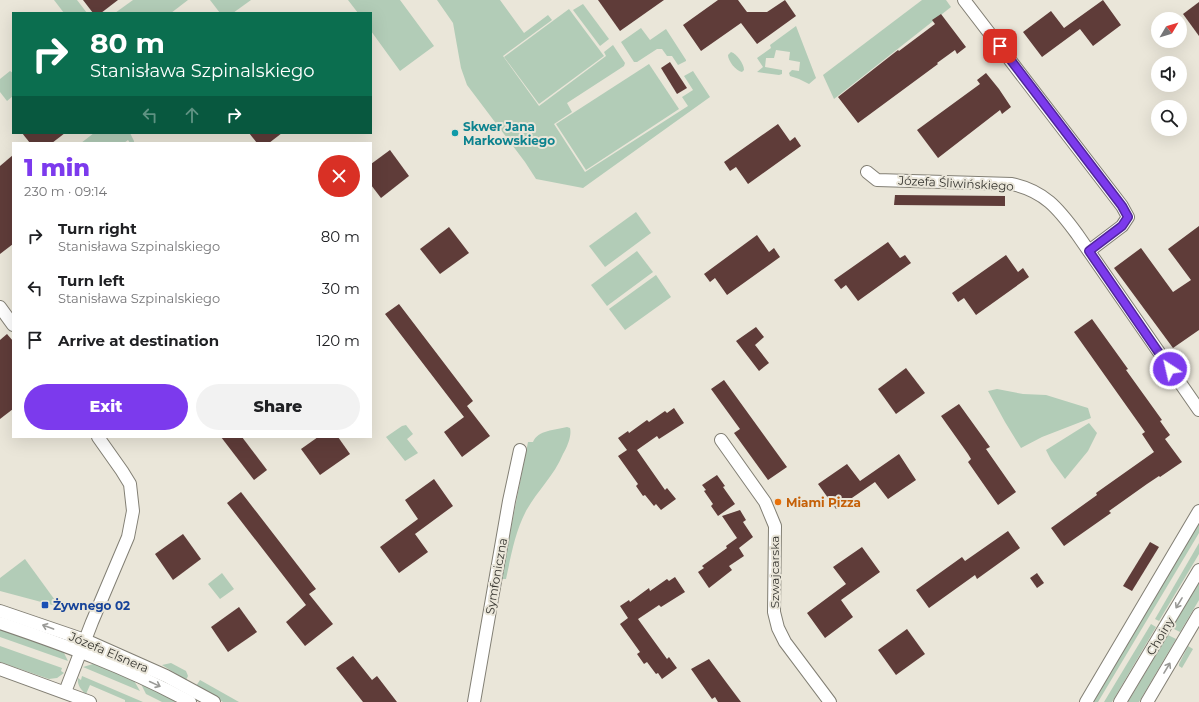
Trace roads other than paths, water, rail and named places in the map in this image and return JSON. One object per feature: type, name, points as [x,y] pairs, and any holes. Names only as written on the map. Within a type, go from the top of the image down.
[{"type":"street","points":[[964,0],[1118,200],[1128,217],[1122,226],[1089,251]]},
{"type":"street","name":"Józefa Śliwińskiego","points":[[867,172],[877,180],[999,183],[1022,186],[1040,194],[1054,205],[1089,251],[1199,410]]},
{"type":"street","points":[[0,307],[12,324]]},
{"type":"street","points":[[65,692],[128,537],[134,511],[130,484],[99,438]]},
{"type":"street","name":"Szwajcarska","points":[[721,440],[765,502],[774,526],[774,612],[778,628],[785,642],[830,702]]},
{"type":"street","name":"Symfoniczna","points":[[474,702],[509,501],[520,450]]},
{"type":"street","points":[[1086,702],[1199,511]]},
{"type":"street","name":"Choiny","points":[[1120,702],[1199,570]]},
{"type":"street","name":"Józefa Elsnera","points":[[0,611],[83,646],[166,676],[214,702]]},
{"type":"street","name":"Choiny","points":[[1147,702],[1199,614]]},
{"type":"street","name":"Józefa Elsnera","points":[[0,623],[83,646],[143,679],[190,702]]},
{"type":"street","points":[[0,669],[90,702]]},
{"type":"place","name":"Skwer Jana Markowskiego","points":[[455,133]]},
{"type":"place","name":"Miami Pizza","points":[[778,502]]},
{"type":"place","name":"Żywnego 02","points":[[45,605]]}]
